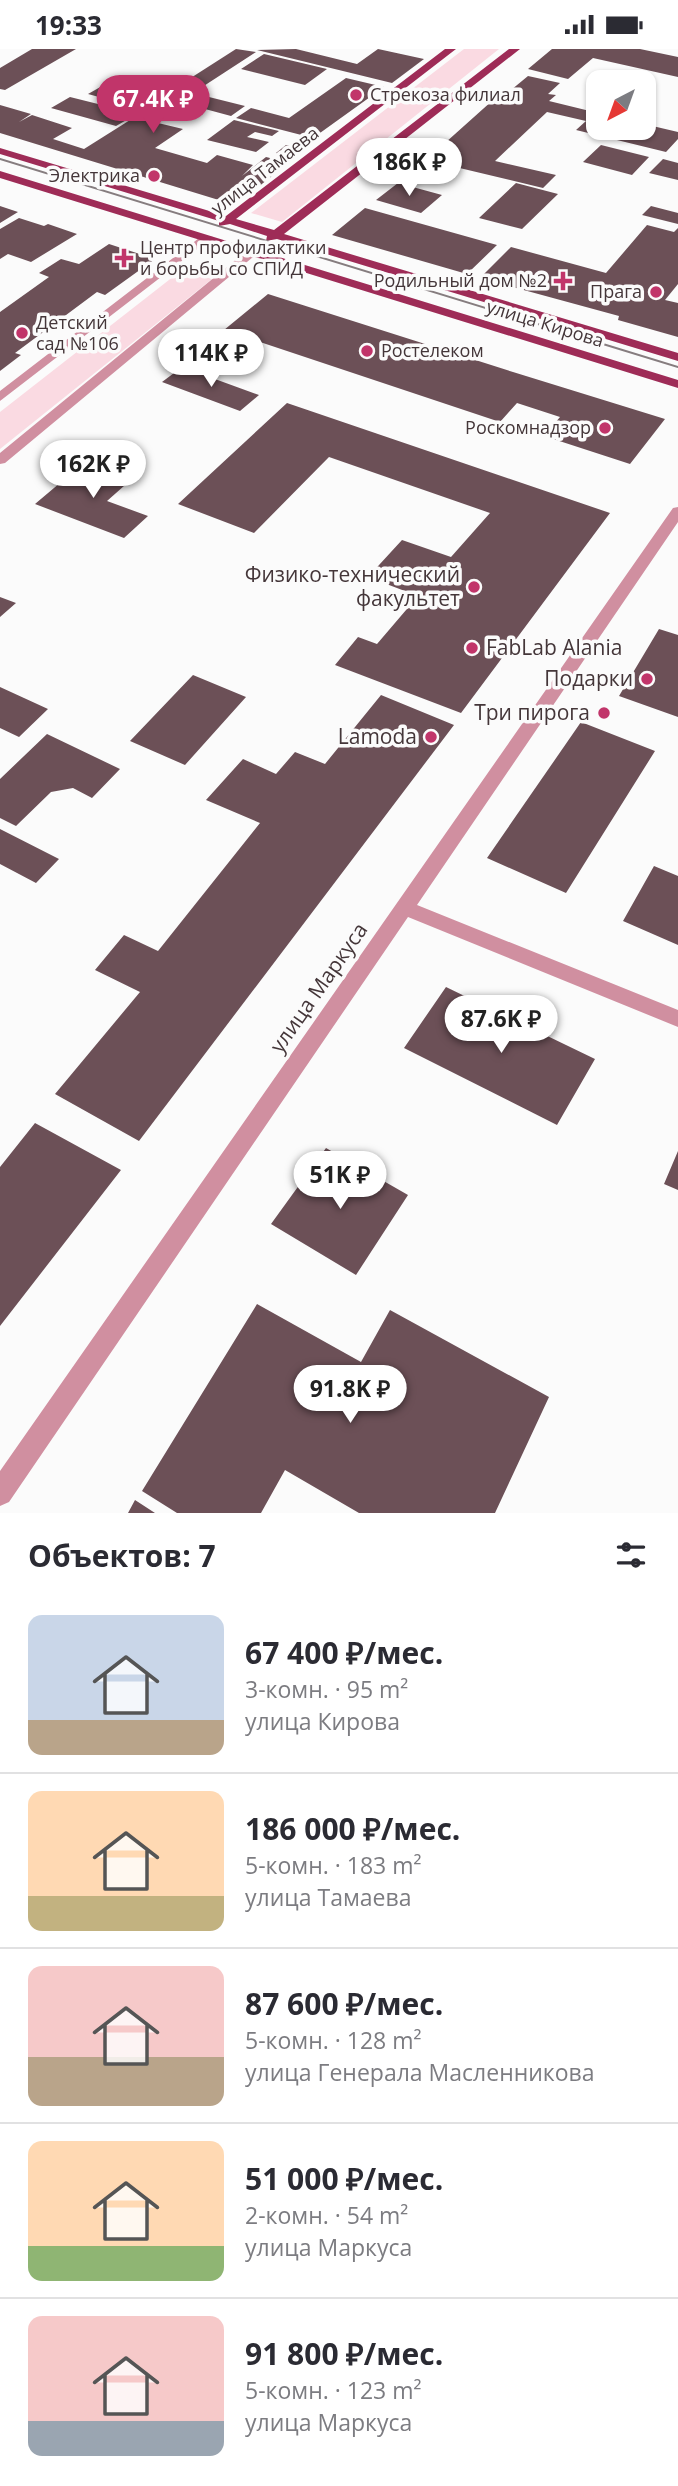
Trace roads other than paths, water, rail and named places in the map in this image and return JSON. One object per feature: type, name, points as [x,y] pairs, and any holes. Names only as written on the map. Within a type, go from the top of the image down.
[{"type":"main road","name":"улица Тамаева","points":[[207,237],[451,49]]},
{"type":"main road","points":[[253,252],[515,49]]},
{"type":"main road","name":"улица Кирова","points":[[0,151],[678,357]]},
{"type":"main road","name":"улица Кирова","points":[[0,174],[678,384]]},
{"type":"street","name":"улица Тамаева","points":[[0,397],[207,237]]},
{"type":"street","points":[[0,460],[253,252]]},
{"type":"street","name":"улица Маркуса","points":[[0,1493],[402,907],[678,511]]},
{"type":"street","points":[[402,907],[678,1019]]},
{"type":"tram line","points":[[0,159],[678,367]]},
{"type":"place","name":"Стрекоза филиал","points":[[356,95]]},
{"type":"place","name":"Электрика","points":[[154,176]]},
{"type":"place","name":"Центр профилактики и борьбы со СПИД","points":[[124,258]]},
{"type":"place","name":"Родильный дом №2","points":[[563,281]]},
{"type":"place","name":"Прага","points":[[656,292]]},
{"type":"place","name":"Детский сад №106","points":[[22,333]]},
{"type":"place","name":"Ростелеком","points":[[367,351]]},
{"type":"place","name":"Роскомнадзор","points":[[605,428]]},
{"type":"place","name":"Физико-технический факультет","points":[[474,587]]},
{"type":"place","name":"FabLab Alania","points":[[472,648]]},
{"type":"place","name":"Подарки","points":[[647,679]]},
{"type":"place","name":"Три пирога","points":[[604,713]]},
{"type":"place","name":"Lamoda","points":[[431,737]]}]
